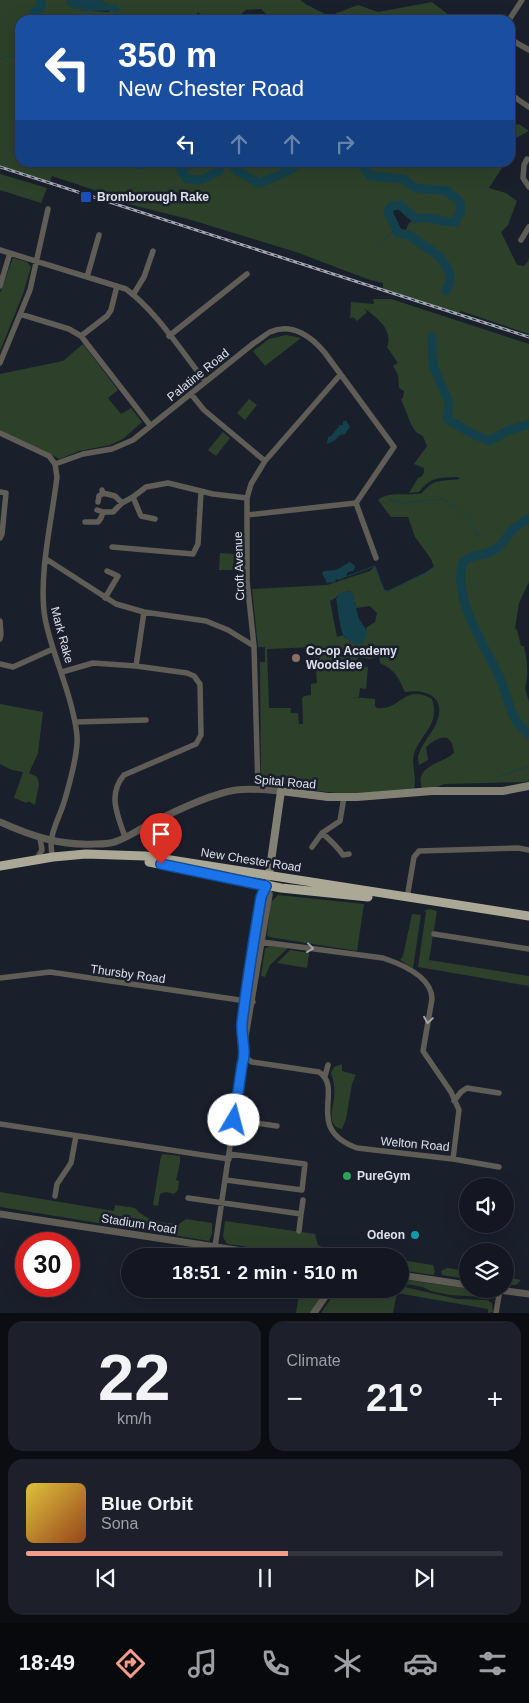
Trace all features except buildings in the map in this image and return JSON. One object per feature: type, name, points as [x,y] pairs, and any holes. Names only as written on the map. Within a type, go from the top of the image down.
[{"type":"highway","name":"New Chester Road","points":[[0,866],[52,857],[86,854],[145,856],[529,916]]},
{"type":"highway","name":"New Chester Road","points":[[0,872],[76,860],[143,861],[266,886],[372,897],[407,898]]},
{"type":"highway","points":[[197,864],[218,872],[260,880],[266,886]]},
{"type":"highway","points":[[269,876],[276,882],[310,886],[329,893]]},
{"type":"main road","name":"Spital Road","points":[[281,791],[328,798],[344,798],[425,791],[503,790],[529,786]]},
{"type":"main road","points":[[269,876],[281,791]]},
{"type":"street","points":[[512,15],[522,0]]},
{"type":"street","points":[[515,42],[529,50]]},
{"type":"street","points":[[515,97],[529,106]]},
{"type":"street","points":[[527,163],[523,178],[529,187]]},
{"type":"street","points":[[0,363],[30,290],[35,260],[48,209]]},
{"type":"street","points":[[521,240],[528,231]]},
{"type":"street","points":[[87,277],[99,235]]},
{"type":"street","points":[[0,250],[126,289],[169,336],[205,381]]},
{"type":"street","points":[[133,295],[144,277],[153,251]]},
{"type":"street","points":[[0,286],[10,253]]},
{"type":"street","points":[[169,336],[238,278],[247,274]]},
{"type":"street","points":[[81,336],[107,316],[111,310],[118,286]]},
{"type":"street","points":[[20,314],[69,329],[81,336],[150,426]]},
{"type":"street","name":"Palatine Road","points":[[55,464],[83,454],[112,449],[133,440],[254,343],[272,332],[283,330],[300,332],[313,339],[325,353],[394,446],[356,503]]},
{"type":"street","name":"Croft Avenue","points":[[258,789],[254,646],[247,581],[247,498],[250,484],[265,460],[340,375]]},
{"type":"street","points":[[191,394],[204,410],[265,460]]},
{"type":"street","points":[[0,433],[49,456],[55,464]]},
{"type":"street","name":"Mark Rake","points":[[50,841],[65,800],[78,742],[75,722],[62,672],[53,649],[43,604],[46,559],[57,477],[55,464]]},
{"type":"street","points":[[85,522],[99,524],[101,518],[100,511],[113,512],[122,502],[133,497],[146,487],[168,483],[202,492],[247,498]]},
{"type":"street","points":[[0,492],[6,493],[0,538]]},
{"type":"street","points":[[98,502],[102,492],[115,496],[122,502]]},
{"type":"street","points":[[112,546],[193,554],[198,544],[202,492]]},
{"type":"street","points":[[133,497],[142,516],[155,519]]},
{"type":"street","points":[[247,515],[356,503],[376,558]]},
{"type":"street","points":[[133,516],[140,513]]},
{"type":"street","points":[[46,559],[116,604],[144,612],[206,621],[228,630],[254,646]]},
{"type":"street","points":[[105,598],[118,576],[107,571]]},
{"type":"street","points":[[136,666],[144,612]]},
{"type":"street","points":[[0,620],[0,639]]},
{"type":"street","points":[[0,664],[13,667],[53,649]]},
{"type":"street","points":[[62,672],[93,663],[136,666],[187,673],[194,676],[200,684],[201,735],[196,744],[124,775],[117,786],[114,805],[125,837]]},
{"type":"street","points":[[75,722],[146,719]]},
{"type":"street","name":"Spital Road","points":[[0,822],[50,841],[88,844],[117,841],[150,824],[220,794],[237,790],[281,791]]},
{"type":"street","points":[[312,847],[322,833],[340,821],[344,798]]},
{"type":"street","points":[[322,833],[338,847],[343,855],[349,854]]},
{"type":"street","points":[[36,860],[42,850],[40,838]]},
{"type":"street","points":[[50,841],[52,857]]},
{"type":"street","points":[[407,898],[414,858],[419,851],[518,848],[529,850]]},
{"type":"street","points":[[269,876],[262,892],[245,1001],[241,1036],[244,1054],[252,1062],[319,1072],[324,1076],[328,1065]]},
{"type":"street","points":[[215,1247],[270,894],[266,886]]},
{"type":"street","points":[[434,934],[529,949]]},
{"type":"street","points":[[250,968],[254,962],[257,945],[262,942]]},
{"type":"street","name":"Welton Road","points":[[262,942],[383,958],[394,962],[420,978],[430,988],[432,993],[423,1051],[451,1092],[459,1110],[453,1159],[357,1148],[342,1141],[333,1132],[327,1116],[329,1090],[328,1081],[324,1076]]},
{"type":"street","name":"Thursby Road","points":[[0,978],[50,972],[253,1002]]},
{"type":"street","points":[[454,1101],[467,1088],[499,1093]]},
{"type":"street","points":[[234,1120],[277,1126]]},
{"type":"street","points":[[0,1124],[76,1136],[305,1164],[302,1190],[226,1180]]},
{"type":"street","points":[[55,1196],[57,1184],[71,1162],[76,1136]]},
{"type":"street","points":[[453,1159],[499,1167]]},
{"type":"street","points":[[188,1198],[301,1214]]},
{"type":"street","points":[[299,1230],[303,1200]]},
{"type":"street","name":"Stadium Road","points":[[0,1214],[222,1248]]},
{"type":"street","points":[[409,1276],[459,1284]]},
{"type":"street","points":[[514,1292],[529,1294]]},
{"type":"street","points":[[496,1313],[499,1298]]},
{"type":"street","points":[[314,1313],[323,1300]]},
{"type":"green space","points":[[0,0],[67,0],[68,5],[83,11],[109,12],[116,5],[108,5],[100,0],[300,0],[327,15],[267,15],[261,9],[246,10],[240,15],[203,15],[197,12],[197,15],[15,15],[15,167],[502,167],[489,188],[506,193],[517,201],[508,225],[501,232],[517,265],[524,266],[529,260],[529,334],[461,311],[459,313],[383,289],[383,283],[370,280],[296,252],[188,219],[128,204],[118,198],[52,176],[50,182],[0,166]],"holes":[[[400,205],[415,219],[409,223],[404,234],[398,233],[388,212],[391,206]]]},
{"type":"green space","points":[[432,2],[449,15],[332,15],[358,5],[378,12]]},
{"type":"green space","points":[[519,124],[529,131],[515,138],[515,125]]},
{"type":"green space","points":[[0,174],[47,188],[41,203],[0,190]]},
{"type":"green space","points":[[13,258],[27,262],[31,267],[23,294],[0,351],[0,293]]},
{"type":"green space","points":[[373,299],[391,299],[529,344],[529,582],[519,603],[515,628],[521,646],[524,646],[527,662],[525,688],[529,702],[529,781],[444,784],[435,788],[422,788],[422,775],[425,770],[454,753],[453,746],[447,738],[435,740],[426,747],[428,760],[419,765],[419,753],[435,726],[438,717],[438,703],[429,694],[414,691],[405,692],[396,675],[380,663],[379,656],[370,659],[359,657],[353,664],[348,664],[368,667],[366,689],[360,688],[359,697],[353,697],[375,699],[375,706],[377,708],[392,706],[415,694],[432,699],[434,715],[432,722],[414,754],[415,783],[413,790],[356,795],[309,790],[308,787],[268,782],[261,777],[260,662],[265,662],[265,647],[258,647],[252,589],[327,585],[370,571],[375,566],[384,590],[388,591],[425,573],[434,567],[431,559],[415,537],[408,517],[391,517],[378,500],[393,494],[422,493],[435,482],[460,479],[458,477],[432,480],[419,492],[409,493],[424,472],[424,468],[414,464],[427,446],[423,436],[416,432],[411,424],[401,399],[403,398],[404,391],[399,388],[398,375],[393,366],[398,363],[387,347],[388,335],[383,324],[364,308],[367,312],[357,321],[353,317],[350,319],[351,302],[374,304]],"holes":[[[351,591],[356,608],[370,606],[377,613],[375,622],[366,628],[367,631],[354,643],[343,635],[337,637],[330,601],[341,594]],[[314,647],[317,683],[311,684],[311,695],[302,698],[303,724],[299,724],[298,713],[290,713],[291,708],[269,708],[267,649]]]},
{"type":"green space","points":[[286,335],[301,338],[265,366],[253,351],[269,339]]},
{"type":"green space","points":[[83,344],[118,390],[108,398],[121,414],[131,408],[142,422],[123,439],[110,445],[79,451],[60,459],[0,430],[0,374],[63,361]]},
{"type":"green space","points":[[249,399],[257,405],[245,420],[237,413]]},
{"type":"green space","points":[[223,432],[230,438],[216,456],[208,450]]},
{"type":"green space","points":[[220,553],[234,554],[233,570],[219,570]]},
{"type":"green space","points":[[0,704],[43,712],[38,753],[29,773],[37,777],[39,784],[35,805],[28,801],[27,803],[14,798],[23,772],[12,770],[0,764]]},
{"type":"green space","points":[[278,895],[364,904],[357,951],[269,937],[267,935],[271,902]]},
{"type":"green space","points":[[430,909],[437,911],[429,960],[529,976],[529,986],[418,967],[426,912],[423,911]]},
{"type":"green space","points":[[412,914],[421,915],[413,968],[400,960],[403,956]]},
{"type":"green space","points":[[271,945],[288,948],[270,965],[265,977],[261,976],[265,949]]},
{"type":"green space","points":[[290,950],[309,953],[307,968],[277,963]]},
{"type":"green space","points":[[342,1064],[342,1071],[356,1075],[352,1084],[346,1119],[342,1129],[337,1127],[332,1121],[334,1082],[331,1073],[334,1067]]},
{"type":"green space","points":[[163,1154],[180,1156],[176,1180],[179,1181],[178,1190],[174,1194],[166,1192],[160,1194],[158,1206],[153,1205],[161,1156]]},
{"type":"green space","points":[[0,1192],[114,1211],[115,1205],[135,1208],[150,1219],[167,1223],[179,1224],[186,1219],[212,1223],[212,1234],[209,1241],[0,1207]]},
{"type":"green space","points":[[225,1221],[315,1234],[318,1245],[324,1248],[255,1248],[227,1244],[223,1237]]},
{"type":"green space","points":[[409,1261],[433,1265],[435,1272],[433,1275],[409,1271]]},
{"type":"green space","points":[[447,1268],[459,1270],[459,1278],[442,1275],[441,1271]]},
{"type":"green space","points":[[514,1279],[521,1280],[514,1285]]},
{"type":"green space","points":[[409,1280],[459,1287],[459,1296],[431,1291],[423,1287],[409,1285]]},
{"type":"green space","points":[[409,1288],[457,1299],[487,1300],[492,1303],[493,1312],[488,1313],[488,1309],[409,1295]]},
{"type":"green space","points":[[298,1298],[320,1298],[311,1313],[296,1313]]},
{"type":"green space","points":[[331,1298],[396,1298],[393,1313],[321,1313]]},
{"type":"water","points":[[67,0],[100,0],[108,5],[116,5],[119,8],[119,12],[83,11],[68,5]]},
{"type":"water","points":[[346,420],[350,427],[345,434],[340,435],[334,441],[327,444],[328,437],[340,425],[343,425],[343,422]]},
{"type":"water","points":[[350,562],[355,568],[353,571],[348,572],[346,575],[348,576],[339,580],[336,579],[335,582],[327,583],[322,573],[324,571],[336,570]]},
{"type":"water","points":[[351,591],[354,596],[354,604],[358,606],[356,608],[359,619],[367,631],[364,641],[357,646],[346,639],[343,633],[336,599],[340,593]]},
{"type":"waterway","points":[[35,15],[41,6],[41,0]]},
{"type":"waterway","points":[[0,58],[7,56],[15,58]]},
{"type":"waterway","points":[[184,167],[181,171],[187,179],[201,180],[219,171],[219,167]]},
{"type":"waterway","points":[[234,167],[239,172],[259,183],[293,167]]},
{"type":"waterway","points":[[365,167],[365,170],[371,176],[404,179],[415,188],[447,191],[460,202],[461,211],[455,222],[426,218],[416,219],[400,205],[391,206],[388,212],[398,233],[409,235],[440,257],[449,271],[450,281],[446,291]]},
{"type":"waterway","points":[[380,245],[395,229]]},
{"type":"waterway","points":[[432,337],[433,365],[449,403],[447,419],[489,441],[509,430],[529,424]]},
{"type":"waterway","points":[[388,499],[402,503],[442,499],[457,508]]},
{"type":"waterway","points":[[459,510],[474,524]]},
{"type":"waterway","points":[[529,518],[513,529],[500,546],[488,553],[471,557],[463,562],[461,576],[465,605],[477,634],[502,682],[509,706],[516,721],[529,734]]},
{"type":"waterway","points":[[475,529],[476,535],[481,535]]},
{"type":"waterway","points":[[348,576],[375,566],[384,590],[388,591],[434,567]]},
{"type":"waterway","points":[[496,778],[529,767]]},
{"type":"railway","points":[[0,167],[529,337]]},
{"type":"place","name":"Bromborough Rake","points":[[86,197]]},
{"type":"place","name":"Co-op Academy Woodslee","points":[[296,658]]},
{"type":"place","name":"PureGym","points":[[347,1176]]},
{"type":"place","name":"Odeon","points":[[415,1235]]},
{"type":"route","points":[[161,864],[266,886],[261,897],[246,996],[241,1036],[245,1057],[242,1065],[234,1120]]}]
